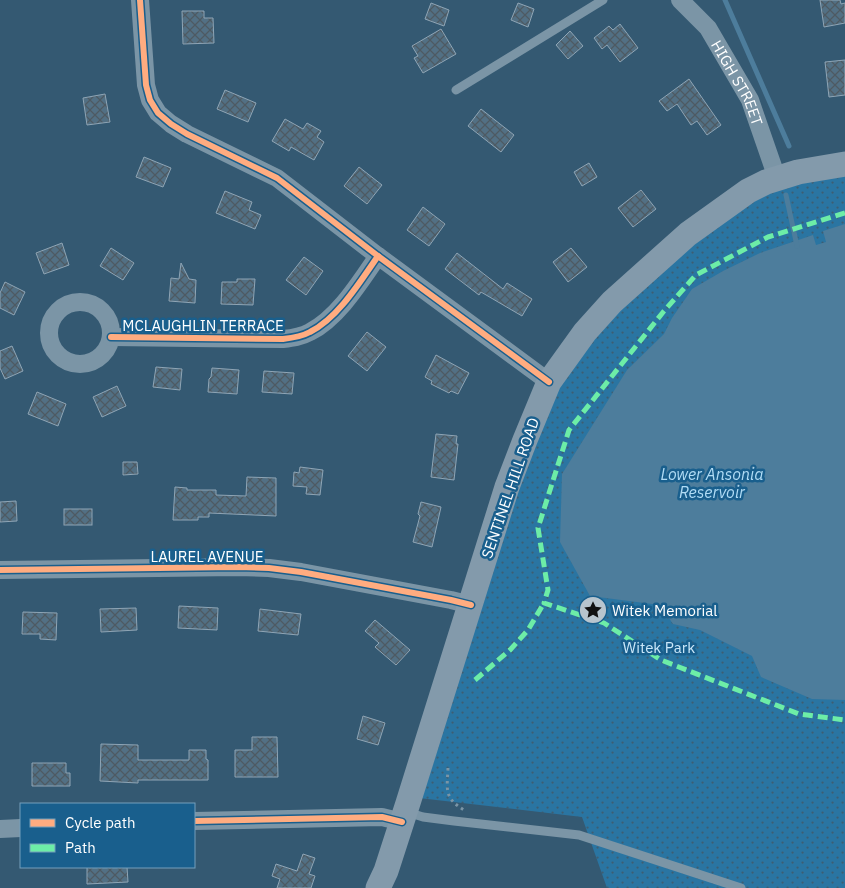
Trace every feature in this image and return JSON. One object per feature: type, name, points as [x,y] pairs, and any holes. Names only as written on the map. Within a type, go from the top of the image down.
[{"type":"main road","name":"SENTINEL HILL ROAD","points":[[378,888],[386,871],[404,817],[507,487],[549,382],[585,332],[612,302],[688,234],[731,202],[748,191],[777,178],[798,172],[845,164]]},
{"type":"street","points":[[140,0],[146,85],[150,100],[158,113],[187,134],[277,178],[378,256],[549,382]]},
{"type":"street","name":"HIGH STREET","points":[[680,0],[708,28],[750,100],[777,178]]},
{"type":"street","name":"MCLAUGHLIN TERRACE","points":[[111,337],[283,339],[298,337],[320,326],[334,313],[359,284],[378,256]]},
{"type":"street","name":"LAUREL AVENUE","points":[[0,570],[237,566],[269,568],[432,596],[471,606]]},
{"type":"street","points":[[195,821],[404,817]]},
{"type":"street","points":[[0,829],[20,828]]},
{"type":"lane","points":[[456,90],[603,0]]},
{"type":"lane","points":[[404,817],[423,816],[579,835],[741,888]]},
{"type":"path","points":[[448,768],[447,788],[449,798],[452,803],[469,814],[470,823]]},
{"type":"green space","name":"Witek Park","points":[[845,173],[845,888],[607,888],[582,817],[419,798],[516,474],[558,384],[597,331],[651,278],[751,201],[770,191]]},
{"type":"water","name":"Lower Ansonia Reservoir","points":[[845,224],[845,700],[812,699],[761,677],[752,656],[700,630],[673,624],[660,605],[590,596],[560,542],[562,474],[627,370],[664,334],[672,318],[692,289],[760,253],[813,235],[816,245],[826,242],[823,231]]},
{"type":"building","points":[[820,0],[840,0],[841,4],[845,3],[845,23],[824,27]]},
{"type":"building","points":[[431,3],[449,10],[444,26],[425,19]]},
{"type":"building","points":[[518,3],[534,9],[528,27],[511,20]]},
{"type":"building","points":[[182,11],[204,11],[204,18],[213,18],[214,43],[183,44]]},
{"type":"building","points":[[620,24],[638,48],[620,62],[607,45],[602,49],[594,38],[609,26],[613,30]]},
{"type":"building","points":[[441,29],[456,54],[423,73],[414,58],[418,56],[412,46]]},
{"type":"building","points":[[570,31],[583,46],[568,59],[556,45]]},
{"type":"building","points":[[845,60],[845,95],[829,97],[825,62]]},
{"type":"building","points":[[689,79],[721,125],[707,135],[697,121],[691,125],[677,104],[667,111],[659,101]]},
{"type":"building","points":[[225,90],[256,103],[248,122],[217,109]]},
{"type":"building","points":[[105,94],[110,122],[87,125],[83,98]]},
{"type":"building","points":[[481,109],[514,135],[501,152],[468,126]]},
{"type":"building","points":[[285,119],[303,129],[307,123],[321,131],[317,137],[324,142],[314,160],[291,147],[289,151],[272,141]]},
{"type":"building","points":[[144,157],[171,168],[163,187],[136,177]]},
{"type":"building","points":[[589,163],[597,177],[582,186],[574,172]]},
{"type":"building","points":[[359,167],[382,185],[367,204],[344,186]]},
{"type":"building","points":[[641,190],[656,209],[633,227],[618,208]]},
{"type":"building","points":[[225,191],[252,202],[249,210],[261,215],[255,229],[216,213]]},
{"type":"building","points":[[423,207],[445,224],[429,246],[407,230]]},
{"type":"building","points":[[62,243],[69,265],[44,274],[36,253]]},
{"type":"building","points":[[111,248],[134,263],[123,280],[100,266]]},
{"type":"building","points":[[571,248],[587,267],[568,282],[553,262]]},
{"type":"building","points":[[457,253],[503,289],[507,283],[532,299],[522,316],[481,292],[479,295],[445,269]]},
{"type":"building","points":[[304,257],[323,271],[306,295],[286,280]]},
{"type":"building","points":[[181,263],[189,279],[196,280],[195,303],[169,301],[171,278],[179,279]]},
{"type":"building","points":[[237,279],[255,279],[253,305],[221,304],[222,282],[237,282]]},
{"type":"building","points":[[5,282],[25,292],[14,315],[0,308],[0,293]]},
{"type":"building","points":[[367,332],[386,347],[367,371],[348,356]]},
{"type":"building","points":[[12,346],[23,371],[5,379],[0,368],[0,351]]},
{"type":"building","points":[[436,355],[469,373],[458,394],[451,391],[449,393],[431,384],[432,381],[425,377]]},
{"type":"building","points":[[156,367],[182,369],[180,390],[153,387]]},
{"type":"building","points":[[212,368],[239,370],[237,394],[208,392]]},
{"type":"building","points":[[264,371],[294,373],[292,394],[262,392]]},
{"type":"building","points":[[117,386],[126,406],[102,417],[93,397]]},
{"type":"building","points":[[37,392],[66,404],[58,426],[28,414]]},
{"type":"building","points":[[436,434],[457,436],[456,444],[458,444],[454,480],[431,477]]},
{"type":"building","points":[[123,462],[137,462],[138,474],[123,475]]},
{"type":"building","points":[[300,467],[323,470],[320,495],[306,494],[307,487],[293,486],[294,472],[299,473]]},
{"type":"building","points":[[247,477],[276,478],[276,516],[209,513],[209,517],[198,517],[198,520],[173,520],[175,487],[187,488],[187,490],[216,490],[216,495],[246,496]]},
{"type":"building","points":[[16,501],[17,521],[0,522],[0,502]]},
{"type":"building","points":[[421,502],[441,507],[432,547],[413,542],[420,516],[418,514]]},
{"type":"building","points":[[64,509],[92,509],[92,525],[64,525]]},
{"type":"building","points":[[179,606],[218,608],[217,630],[178,628]]},
{"type":"building","points":[[136,608],[137,630],[101,632],[100,609]]},
{"type":"building","points":[[260,609],[301,614],[298,635],[258,631]]},
{"type":"building","points":[[23,612],[57,613],[56,640],[40,639],[40,634],[22,634]]},
{"type":"building","points":[[375,620],[410,650],[396,665],[375,647],[379,643],[365,631]]},
{"type":"building","points":[[363,716],[385,723],[378,745],[357,739]]},
{"type":"building","points":[[252,737],[277,737],[278,777],[235,777],[235,750],[252,750]]},
{"type":"building","points":[[101,744],[138,745],[138,760],[189,760],[189,750],[206,750],[208,780],[138,780],[138,783],[100,781]]},
{"type":"building","points":[[32,763],[66,763],[66,773],[70,773],[70,786],[32,786]]},
{"type":"building","points":[[303,854],[315,858],[309,874],[315,876],[311,888],[277,888],[280,879],[272,876],[276,864],[297,871]]},
{"type":"building","points":[[87,868],[127,868],[128,882],[87,884]]},
{"type":"waterway","points":[[725,0],[789,146]]},
{"type":"waterway","points":[[786,195],[797,246]]},
{"type":"marked path","points":[[845,213],[768,237],[696,275],[664,311],[569,430],[538,528],[548,590],[544,603],[604,623],[661,660],[799,714],[845,720]]},
{"type":"marked path","points":[[475,680],[510,650],[528,630],[544,603]]},
{"type":"cycle path","points":[[140,0],[146,85],[150,100],[158,113],[187,134],[277,178],[378,256],[549,382]]},
{"type":"cycle path","points":[[111,337],[283,339],[300,336],[320,326],[339,309],[378,256]]},
{"type":"cycle path","points":[[0,570],[269,568],[301,572],[471,605]]},
{"type":"cycle path","points":[[195,821],[382,817],[402,822]]},
{"type":"place","name":"Witek Memorial","points":[[593,610]]}]
